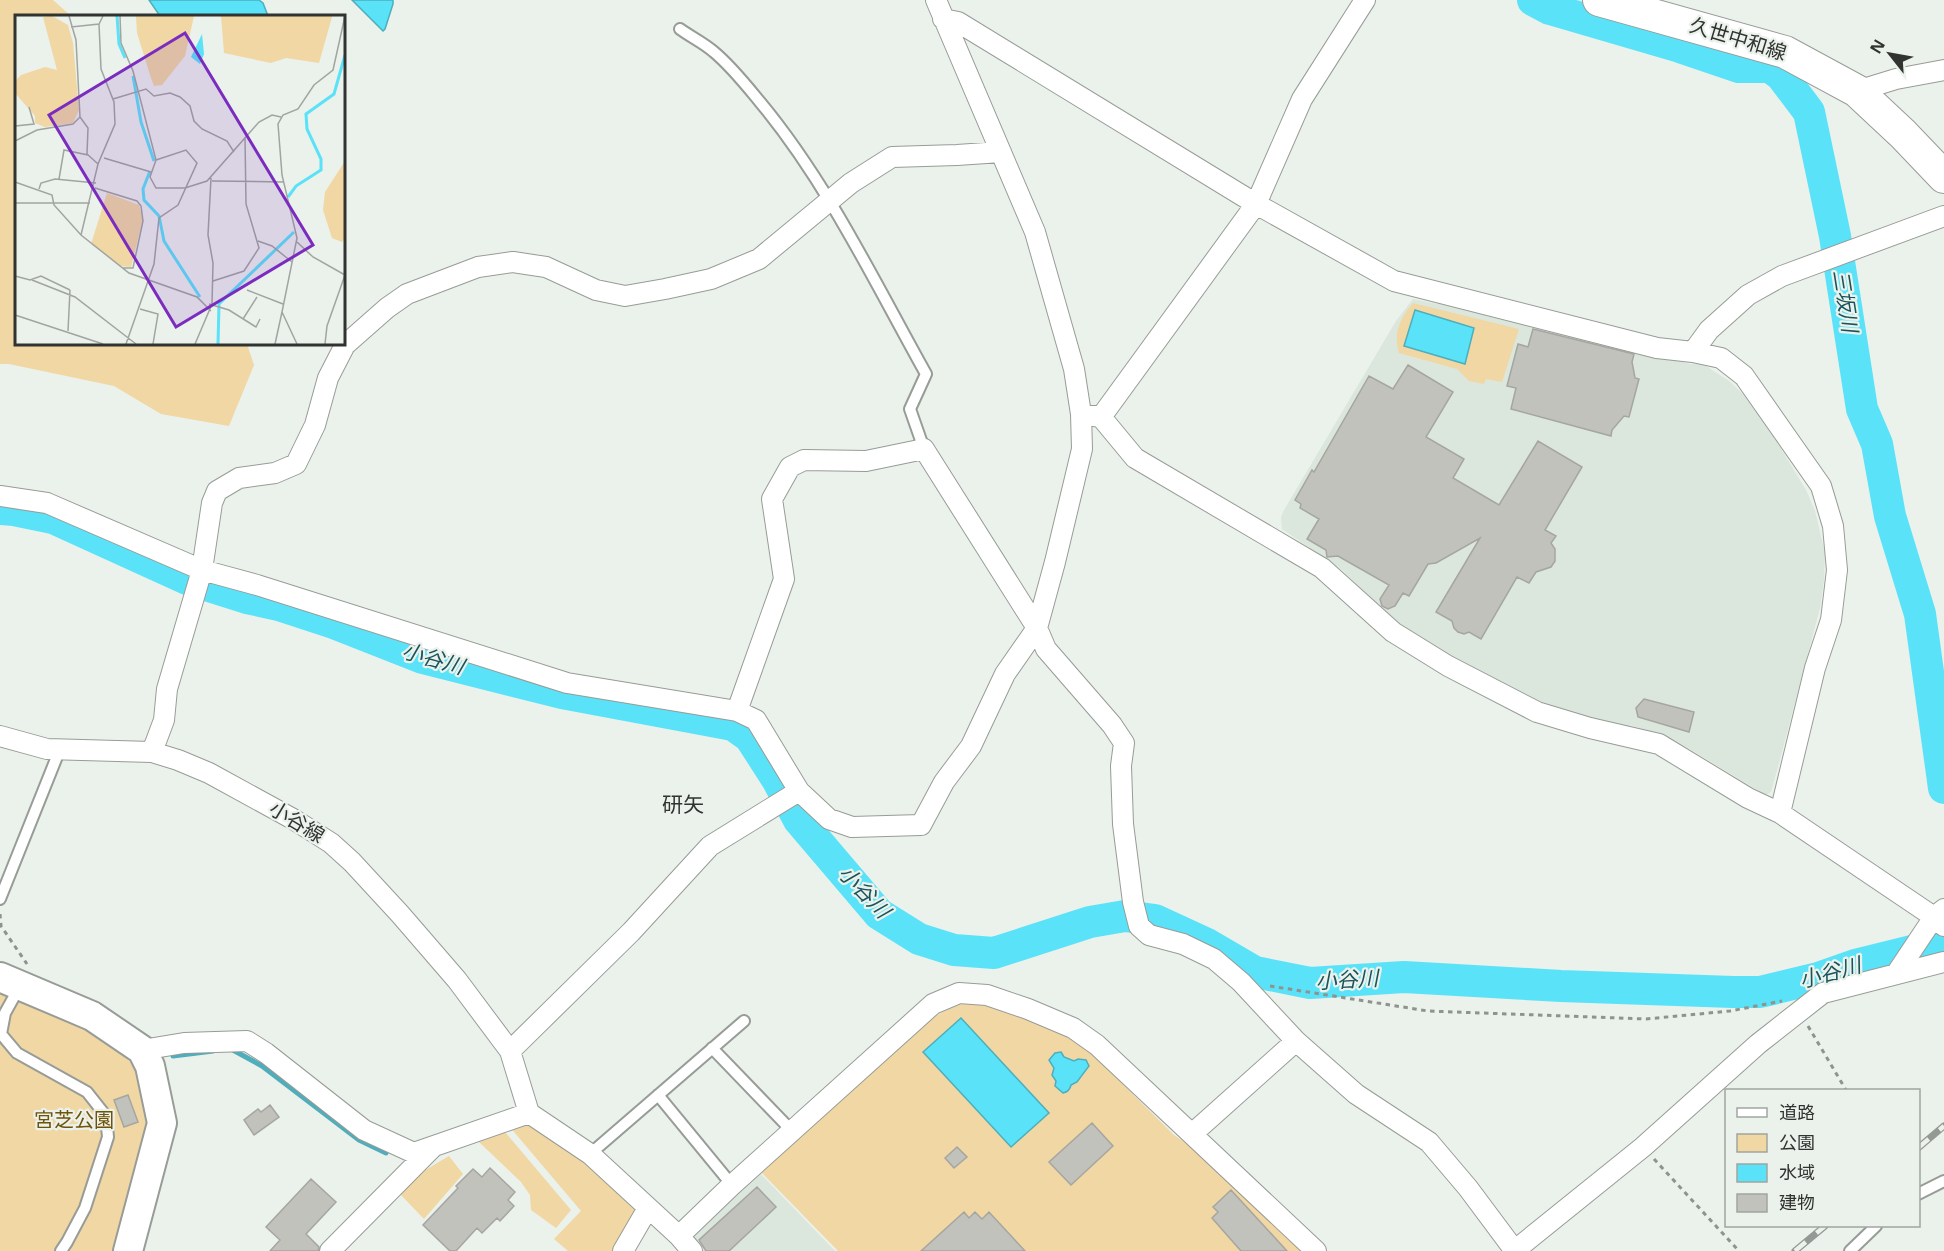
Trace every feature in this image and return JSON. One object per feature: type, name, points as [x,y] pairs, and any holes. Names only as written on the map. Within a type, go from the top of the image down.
[{"type":"main road","name":"久世中和線","points":[[1599,0],[1785,51],[1857,91],[1944,177]]},
{"type":"street","points":[[0,496],[47,503],[202,570],[567,682],[737,711],[756,720],[800,791],[829,819],[852,826],[921,825],[944,782],[971,746],[1005,674],[1037,628],[1082,449],[1081,414],[1074,369],[1035,232],[942,19],[936,0]]},
{"type":"street","points":[[1101,417],[1256,204],[1302,99],[1365,0]]},
{"type":"street","points":[[942,19],[958,22],[1256,204],[1394,281],[1657,348],[1721,358],[1744,376],[1821,486],[1833,526],[1837,570],[1831,621],[1815,668],[1780,813]]},
{"type":"street","points":[[1857,91],[1896,79],[1944,70]]},
{"type":"street","points":[[152,752],[164,720],[167,689],[202,570],[212,504],[217,491],[239,478],[275,473],[296,464],[315,425],[328,378],[345,345],[387,308],[407,294],[478,267],[513,262],[546,267],[596,290],[625,296],[711,279],[759,259],[851,183],[892,157],[1001,152]]},
{"type":"street","points":[[1693,352],[1709,330],[1748,295],[1782,276],[1873,243],[1906,228],[1944,216]]},
{"type":"street","points":[[1081,414],[1101,417],[1136,458],[1322,568],[1393,632],[1448,666],[1537,712],[1590,728],[1659,744],[1748,798],[1780,813],[1941,917],[1896,974]]},
{"type":"street","points":[[737,711],[784,579],[772,499],[790,467],[804,460],[866,461],[924,449],[1037,628],[1046,649],[1112,725],[1124,744],[1121,766],[1123,824],[1133,902],[1139,926],[1149,935],[1183,944],[1214,959],[1241,982],[1296,1041],[1356,1094],[1429,1142],[1468,1188],[1515,1251],[1643,1147],[1758,1044],[1794,1005],[1823,993],[1944,962]]},
{"type":"street","name":"小谷線","points":[[0,736],[46,749],[152,752],[178,760],[209,773],[293,819],[331,843],[352,862],[400,914],[457,980],[510,1051],[529,1113]]},
{"type":"street","points":[[510,1051],[631,932],[710,846],[800,791]]},
{"type":"street","points":[[10,981],[92,1016],[142,1050],[150,1066],[162,1123],[128,1251]]},
{"type":"street","points":[[679,1236],[732,1185],[933,1004],[959,993],[987,995],[1028,1009],[1073,1028],[1097,1045],[1316,1251]]},
{"type":"street","points":[[142,1050],[184,1043],[247,1041],[266,1053],[364,1130],[414,1153],[529,1113],[591,1154],[693,1251]]},
{"type":"street","points":[[1192,1134],[1296,1041]]},
{"type":"street","points":[[330,1251],[433,1146]]},
{"type":"street","points":[[624,1251],[648,1208]]},
{"type":"lane","points":[[680,29],[714,52],[744,82],[776,121],[829,200],[926,374],[910,409],[924,449]]},
{"type":"lane","points":[[0,899],[60,749]]},
{"type":"lane","points":[[10,981],[1,1034],[17,1053],[87,1092],[106,1116],[108,1137],[85,1208],[61,1251]]},
{"type":"lane","points":[[591,1154],[744,1021]]},
{"type":"lane","points":[[712,1048],[793,1132]]},
{"type":"lane","points":[[658,1095],[732,1185]]},
{"type":"lane","points":[[1920,1193],[1944,1181]]},
{"type":"lane","points":[[1850,1251],[1875,1227]]},
{"type":"path","points":[[0,914],[1,926],[50,998]]},
{"type":"path","points":[[1241,982],[1428,1011],[1646,1019],[1794,1005],[1845,1089]]},
{"type":"path","points":[[1643,1147],[1739,1251]]},
{"type":"shaded area","points":[[1413,299],[1437,304],[1439,302],[1646,351],[1690,364],[1703,364],[1729,381],[1743,394],[1769,429],[1806,490],[1815,511],[1825,553],[1820,608],[1771,792],[1764,794],[1688,748],[1665,737],[1630,725],[1628,730],[1542,703],[1531,703],[1423,643],[1396,622],[1341,569],[1282,529],[1281,517],[1284,510],[1396,321]]},
{"type":"shaded area","points":[[758,1171],[835,1251],[698,1251],[691,1233]]},
{"type":"green space","points":[[0,0],[53,0],[70,15],[15,15],[15,345],[247,345],[254,365],[229,426],[161,414],[114,386],[0,364]]},
{"type":"green space","points":[[1413,303],[1519,329],[1502,382],[1486,379],[1484,384],[1469,381],[1457,369],[1399,353],[1397,332],[1404,314]]},
{"type":"green space","name":"宮芝公園","points":[[0,990],[88,1027],[120,1049],[137,1072],[151,1120],[114,1251],[0,1251]]},
{"type":"green space","points":[[968,1002],[1000,1007],[1077,1039],[1174,1135],[1203,1155],[1304,1251],[838,1251],[759,1170],[913,1030],[940,1014]]},
{"type":"green space","points":[[532,1121],[549,1130],[639,1209],[619,1251],[568,1251],[554,1239],[581,1211],[509,1126]]},
{"type":"green space","points":[[505,1132],[571,1210],[556,1228],[531,1210],[530,1195],[521,1182],[479,1142]]},
{"type":"green space","points":[[449,1156],[463,1174],[424,1219],[400,1194],[422,1172]]},
{"type":"water","points":[[149,0],[259,0],[263,3],[268,15],[159,15]]},
{"type":"water","points":[[352,0],[393,0],[385,29],[383,31]]},
{"type":"water","points":[[1415,310],[1474,328],[1465,364],[1404,346]]},
{"type":"water","points":[[961,1018],[1049,1113],[1011,1147],[923,1052]]},
{"type":"water","points":[[1061,1052],[1064,1057],[1074,1061],[1086,1060],[1089,1066],[1077,1082],[1063,1093],[1055,1086],[1056,1081],[1052,1075],[1054,1068],[1049,1060],[1055,1053]]},
{"type":"building","points":[[1533,329],[1634,354],[1632,362],[1635,378],[1639,379],[1629,417],[1624,416],[1612,430],[1611,436],[1511,409],[1516,388],[1507,386],[1518,344],[1528,347]]},
{"type":"building","points":[[1408,365],[1453,392],[1426,437],[1464,459],[1453,478],[1499,505],[1538,441],[1582,467],[1545,530],[1556,536],[1551,543],[1555,549],[1555,561],[1551,567],[1536,572],[1529,583],[1517,577],[1481,639],[1469,632],[1464,634],[1458,632],[1452,621],[1436,612],[1480,538],[1436,563],[1428,564],[1409,596],[1403,593],[1395,606],[1388,609],[1382,606],[1380,599],[1389,585],[1338,556],[1327,557],[1326,550],[1307,539],[1319,519],[1300,508],[1301,504],[1295,500],[1312,470],[1314,472],[1369,376],[1393,389]]},
{"type":"building","points":[[1644,699],[1694,712],[1689,732],[1638,717],[1636,708]]},
{"type":"building","points":[[128,1095],[138,1122],[124,1127],[114,1100]]},
{"type":"building","points":[[270,1105],[279,1117],[254,1135],[244,1120],[258,1109],[261,1112]]},
{"type":"building","points":[[1092,1123],[1113,1146],[1071,1185],[1049,1162]]},
{"type":"building","points":[[957,1147],[967,1157],[954,1168],[945,1158]]},
{"type":"building","points":[[490,1168],[515,1192],[508,1200],[514,1206],[500,1221],[497,1218],[482,1233],[477,1228],[456,1251],[450,1251],[423,1225],[473,1169],[482,1177]]},
{"type":"building","points":[[311,1179],[336,1202],[306,1234],[319,1247],[318,1251],[270,1251],[280,1240],[266,1227]]},
{"type":"building","points":[[757,1187],[776,1207],[729,1251],[706,1251],[699,1240]]},
{"type":"building","points":[[1231,1190],[1287,1251],[1241,1251],[1212,1218],[1218,1212],[1213,1207]]},
{"type":"building","points":[[964,1212],[969,1218],[975,1212],[982,1219],[989,1212],[1025,1251],[921,1251]]},
{"type":"waterway","name":"三坂川","points":[[1533,0],[1550,9],[1680,47],[1739,67],[1770,67],[1781,75],[1809,112],[1835,236],[1862,409],[1877,444],[1890,516],[1920,614],[1944,788]]},
{"type":"waterway","name":"小谷川","points":[[0,509],[53,518],[187,579],[334,623],[423,658],[562,693],[733,725],[750,737],[777,779],[799,820],[879,914],[919,939],[954,950],[994,953],[1090,922],[1125,916],[1155,920],[1207,944],[1255,972],[1310,983],[1404,977],[1561,986],[1760,992],[1944,943]]},
{"type":"waterway","points":[[228,1049],[262,1066],[359,1140],[386,1153]]},
{"type":"waterway","points":[[173,1056],[213,1051]]},
{"type":"railway","points":[[1920,1146],[1944,1126]]},
{"type":"railway","points":[[1795,1251],[1824,1227]]},
{"type":"district","name":"研矢","points":[[683,805]]}]
